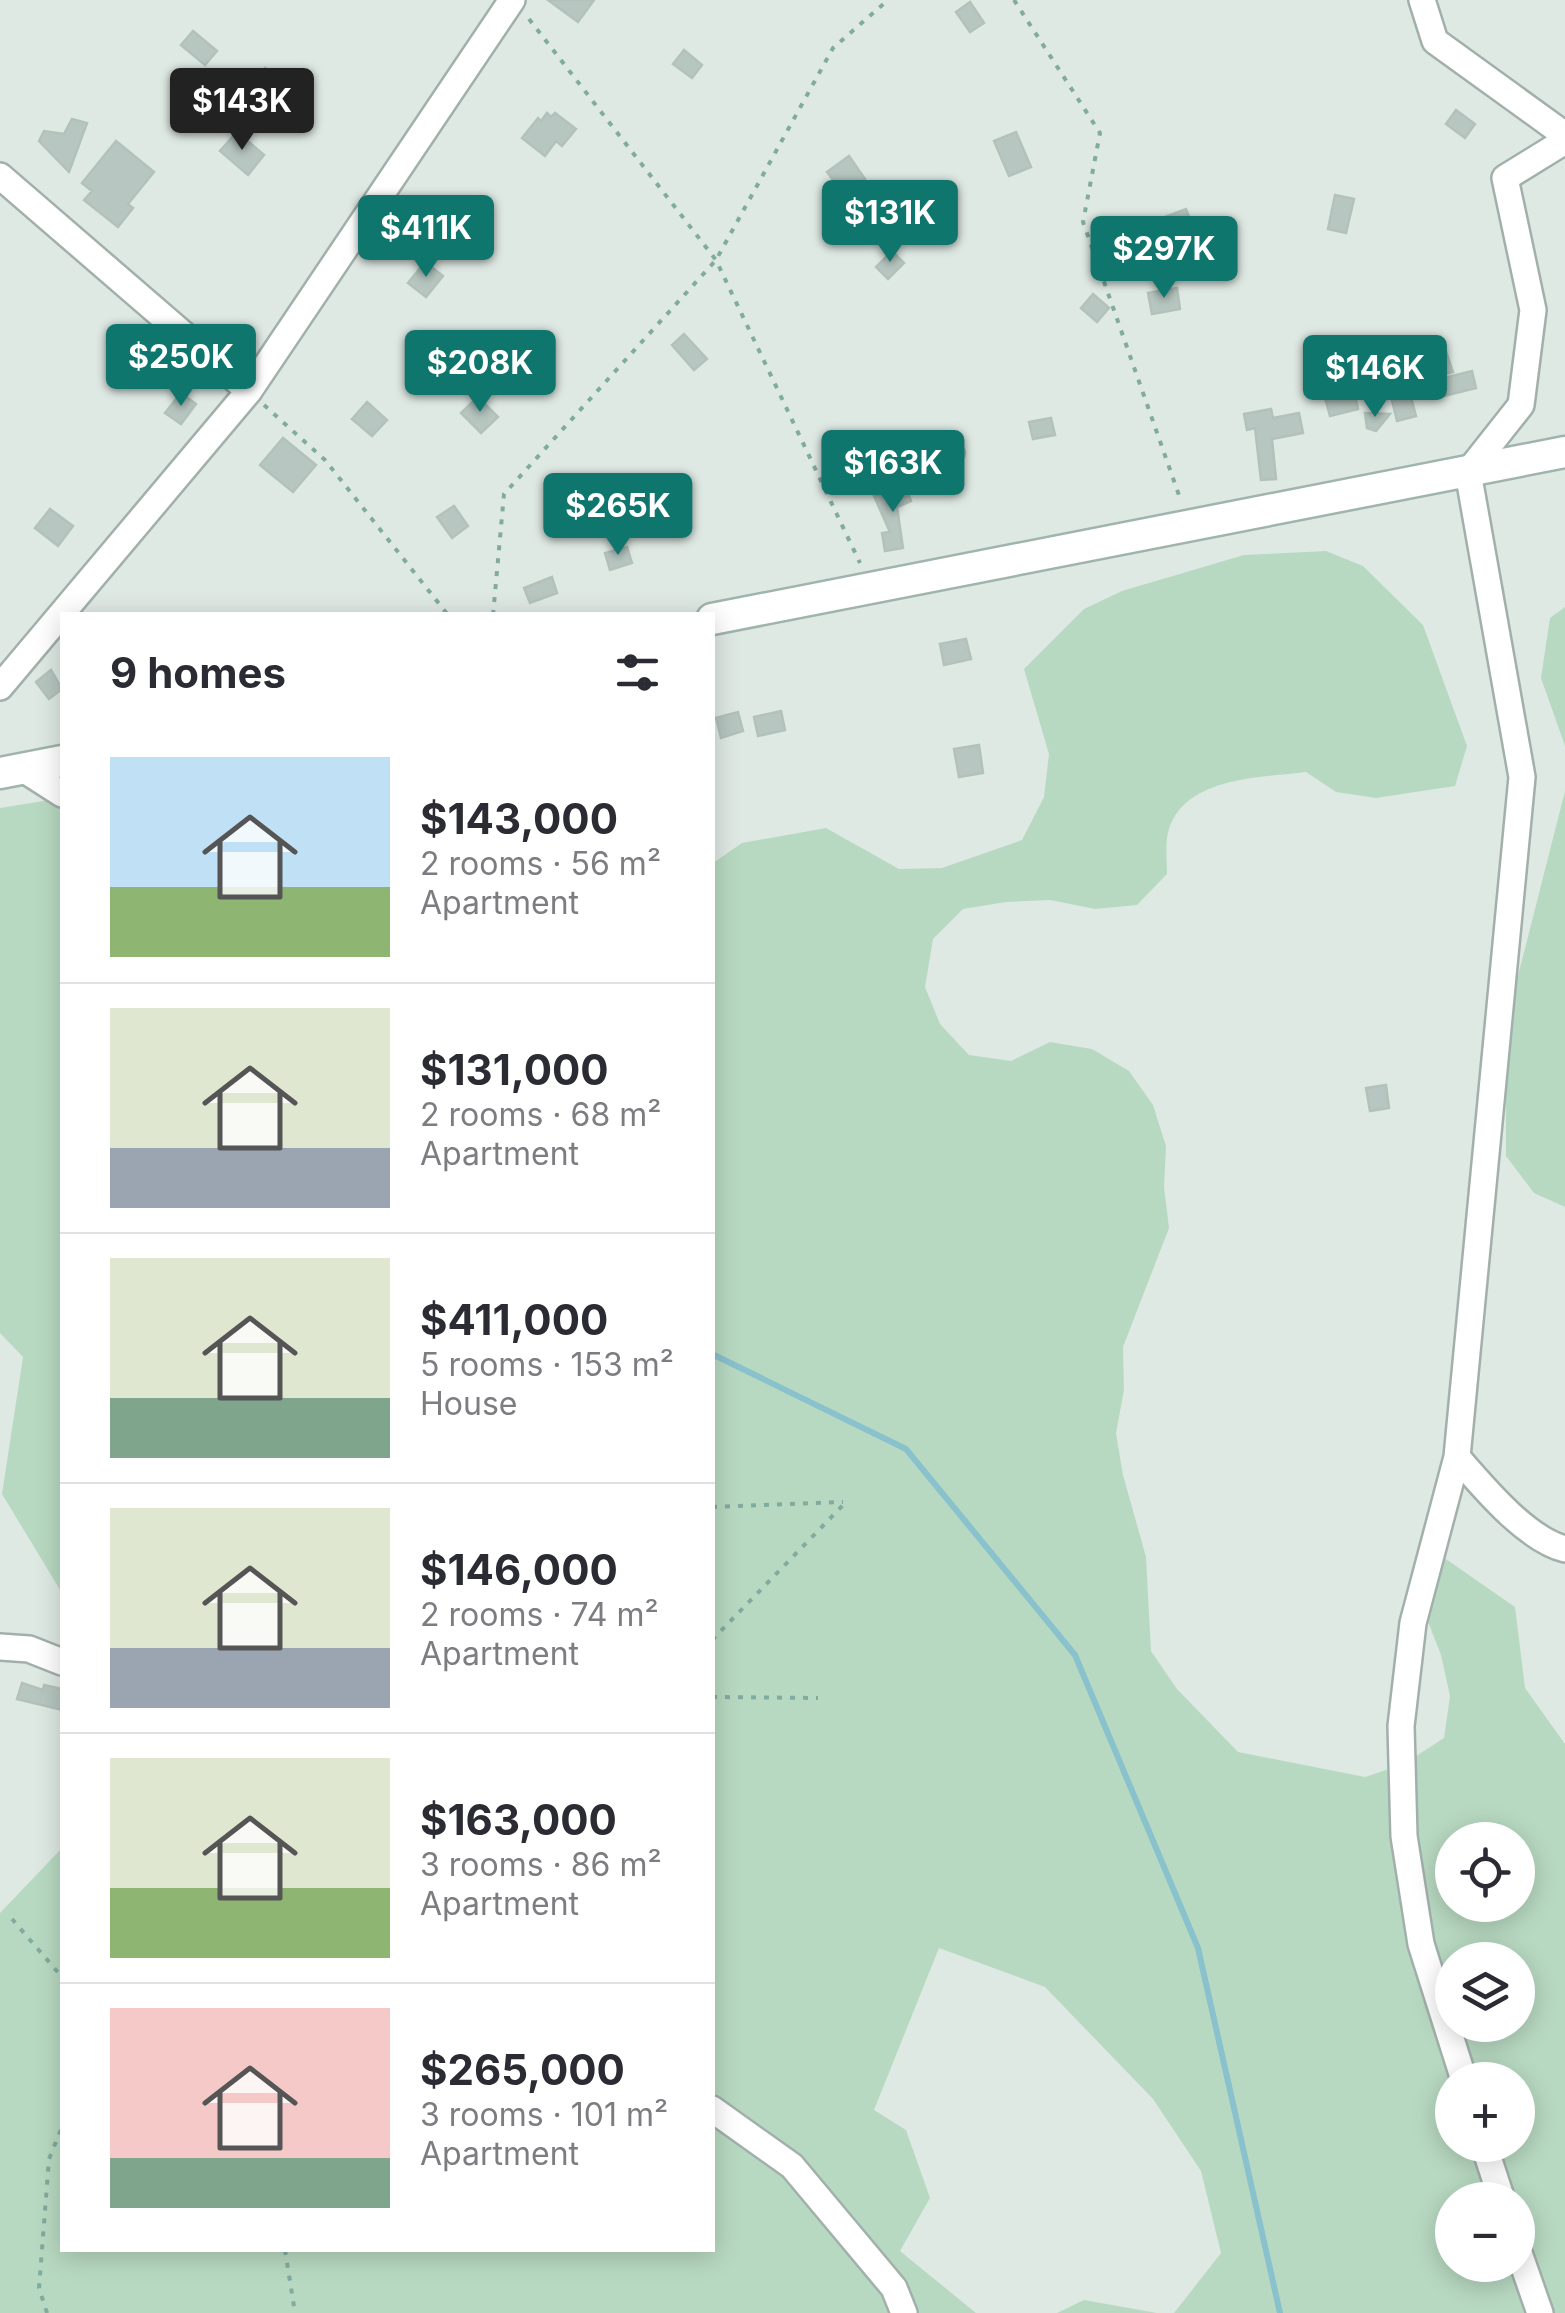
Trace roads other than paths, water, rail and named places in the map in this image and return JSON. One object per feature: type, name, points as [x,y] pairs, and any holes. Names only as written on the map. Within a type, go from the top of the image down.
[{"type":"street","points":[[1422,0],[1435,41],[1565,138],[1505,178],[1533,310],[1521,405],[1468,472],[1522,776],[1457,1458],[1414,1622],[1401,1726],[1404,1836],[1420,1944],[1458,2062]]},
{"type":"street","points":[[64,612],[249,391],[519,8]]},
{"type":"street","points":[[0,176],[249,391]]},
{"type":"street","points":[[715,618],[1565,452]]},
{"type":"street","points":[[0,688],[60,616]]},
{"type":"street","points":[[12,771],[60,761]]},
{"type":"street","points":[[12,771],[60,793]]},
{"type":"street","points":[[1457,1458],[1495,1500],[1552,1546],[1565,1549]]},
{"type":"street","points":[[0,1647],[29,1649],[60,1661]]},
{"type":"street","points":[[715,2111],[792,2166],[894,2288],[904,2313]]},
{"type":"street","points":[[1529,2282],[1540,2313]]},
{"type":"waterway","points":[[715,1355],[906,1449],[1075,1655],[1198,1948],[1280,2313]]}]
